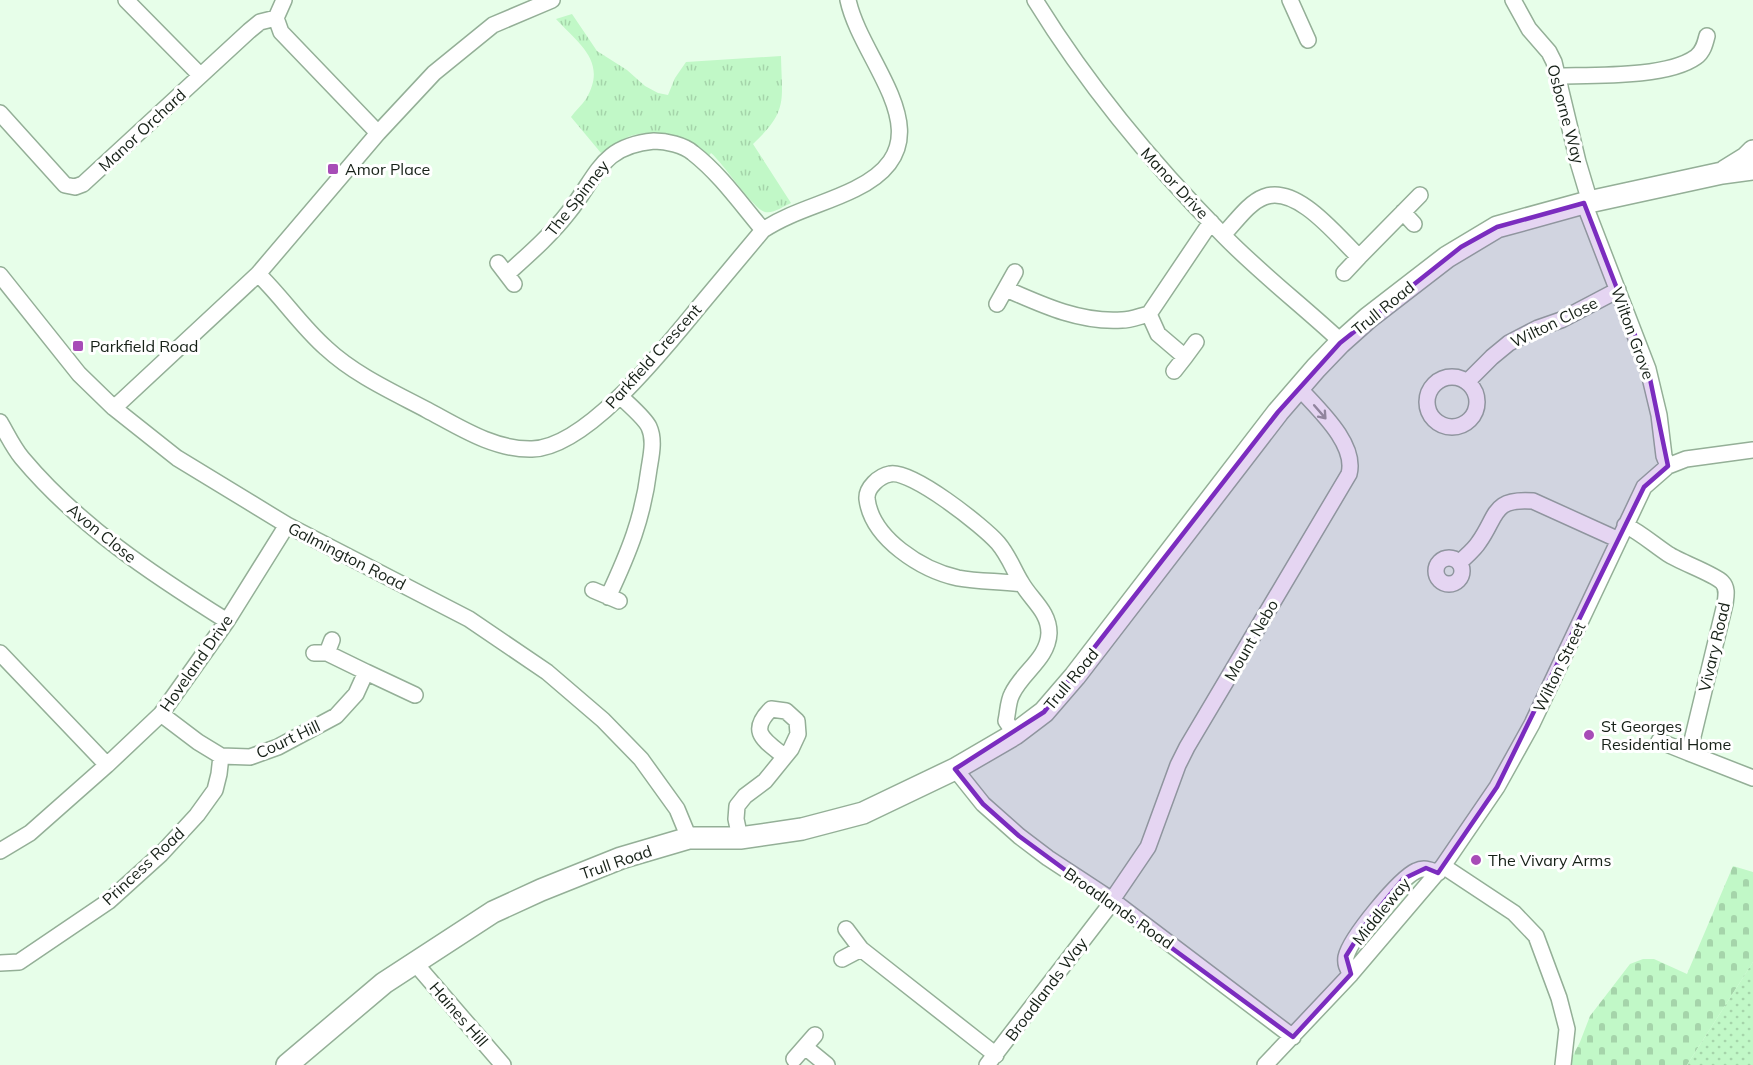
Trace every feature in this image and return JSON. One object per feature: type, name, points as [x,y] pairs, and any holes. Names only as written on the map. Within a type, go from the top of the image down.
[{"type":"street","points":[[126,0],[200,75]]},
{"type":"street","points":[[284,0],[276,18],[281,32],[378,133]]},
{"type":"street","points":[[114,408],[258,274],[378,133],[434,73],[493,25],[552,0]]},
{"type":"street","name":"Parkfield Crescent","points":[[258,274],[325,348],[343,362],[405,398],[492,443],[514,448],[535,449],[564,440],[588,424],[621,396],[763,230],[778,220],[856,189],[882,172],[896,151],[901,129],[896,104],[852,16],[848,0]]},
{"type":"street","name":"Manor Drive","points":[[1035,0],[1059,40],[1111,110],[1159,168],[1223,236],[1340,343]]},
{"type":"street","points":[[1290,0],[1308,40]]},
{"type":"street","name":"Osborne Way","points":[[1513,0],[1529,29],[1549,52],[1557,76],[1587,203]]},
{"type":"street","name":"Manor Orchard","points":[[0,113],[65,185],[83,184],[260,22],[276,18]]},
{"type":"street","points":[[1557,76],[1642,74],[1679,65],[1696,57],[1704,48],[1707,36]]},
{"type":"street","name":"The Spinney","points":[[506,274],[531,253],[568,213],[610,155],[633,143],[663,141],[691,151],[720,178],[763,230]]},
{"type":"street","name":"Trull Road","points":[[1722,172],[1746,158],[1753,151]]},
{"type":"street","name":"Trull Road","points":[[287,1065],[384,983],[414,962],[493,912],[541,890],[621,858],[689,838],[740,838],[802,830],[862,813],[955,769],[1015,734],[1044,712],[1075,676],[1278,412],[1340,343],[1368,318],[1461,247],[1497,227],[1587,203],[1722,172],[1753,169]]},
{"type":"street","points":[[1223,236],[1251,206],[1265,197],[1283,195],[1295,199],[1307,208],[1359,257]]},
{"type":"street","points":[[1344,273],[1420,195]]},
{"type":"street","name":"Wilton Grove","points":[[1587,203],[1648,369],[1659,415],[1664,456],[1668,466]]},
{"type":"street","points":[[1403,212],[1414,224]]},
{"type":"street","points":[[1006,289],[1070,314],[1102,321],[1124,320],[1149,314],[1211,222]]},
{"type":"street","points":[[997,304],[1015,272]]},
{"type":"street","name":"Galmington Road","points":[[0,275],[79,374],[114,408],[177,458],[286,525],[469,619],[548,672],[603,720],[641,759],[677,809],[689,838]]},
{"type":"street","name":"Wilton Close","points":[[1467,382],[1509,343],[1538,328],[1561,320],[1618,290]]},
{"type":"street","points":[[1149,314],[1158,334],[1185,357]]},
{"type":"street","points":[[1174,371],[1196,342]]},
{"type":"street","name":"Mount Nebo","points":[[1113,900],[1148,847],[1178,765],[1187,747],[1349,474],[1352,463],[1340,436],[1299,388]]},
{"type":"street","points":[[593,590],[613,599],[637,531],[646,489],[652,447],[649,427],[621,396]]},
{"type":"street","name":"Avon Close","points":[[0,422],[20,456],[36,474],[108,541],[226,621]]},
{"type":"street","points":[[1668,466],[1686,459],[1753,450]]},
{"type":"street","name":"Wilton Street","points":[[1440,869],[1497,787],[1532,724],[1644,487],[1668,466]]},
{"type":"street","points":[[1015,734],[1006,721],[1012,694],[1046,648],[1049,635],[1047,620],[1022,584],[1011,560],[997,542],[945,500],[913,478],[891,473],[880,478],[871,487],[867,496],[874,521],[879,531],[902,551],[936,570],[959,578],[1022,584]]},
{"type":"street","points":[[1459,563],[1478,543],[1496,511],[1505,503],[1520,500],[1533,501],[1618,540]]},
{"type":"street","name":"Hoveland Drive","points":[[0,851],[30,833],[162,714],[226,621],[286,525]]},
{"type":"street","name":"Vivary Road","points":[[1625,525],[1647,537],[1667,554],[1716,577],[1724,583],[1727,593],[1689,753]]},
{"type":"street","points":[[324,649],[366,672],[419,692],[421,709]]},
{"type":"street","points":[[3,662],[107,765]]},
{"type":"street","name":"Court Hill","points":[[221,756],[250,757],[269,750],[336,716],[356,694],[366,672]]},
{"type":"street","points":[[162,714],[198,742],[221,756]]},
{"type":"street","points":[[1659,741],[1753,778]]},
{"type":"street","name":"Princess Road","points":[[0,963],[19,962],[99,907],[161,854],[197,815],[215,790],[221,756]]},
{"type":"street","points":[[740,838],[736,819],[737,806],[745,796],[765,781],[784,756]]},
{"type":"street","name":"Broadlands Road","points":[[955,769],[983,804],[1019,836],[1047,858],[1113,900],[1293,1036]]},
{"type":"street","points":[[1440,869],[1514,913],[1536,936],[1559,998],[1567,1029],[1563,1065]]},
{"type":"street","name":"Middleway","points":[[1265,1065],[1351,974],[1440,869]]},
{"type":"street","name":"Middleway","points":[[1351,974],[1346,966],[1346,956],[1366,924],[1403,879],[1417,870],[1440,869]]},
{"type":"street","name":"Broadlands Way","points":[[846,929],[861,949],[992,1060],[1113,900]]},
{"type":"street","points":[[842,960],[861,949]]},
{"type":"street","name":"Haines Hill","points":[[414,962],[503,1065]]},
{"type":"street","points":[[794,1059],[810,1041],[827,1065]]},
{"type":"highlighted area","points":[[1584,203],[1648,369],[1668,466],[1644,487],[1497,787],[1438,873],[1426,868],[1403,879],[1366,924],[1346,956],[1351,974],[1293,1037],[1019,836],[983,804],[955,769],[1044,712],[1278,412],[1340,343],[1461,247],[1497,227]]},
{"type":"green space","points":[[572,14],[597,51],[658,93],[668,95],[675,78],[686,62],[781,56],[782,95],[778,114],[753,144],[791,203],[775,211],[765,212],[753,203],[711,153],[709,156],[691,144],[672,136],[651,133],[630,136],[601,153],[571,117],[586,99],[594,74],[588,54],[556,19]]},
{"type":"green space","points":[[1733,866],[1753,872],[1753,962],[1687,1065],[1568,1065],[1590,1016],[1630,964],[1643,959],[1654,959],[1687,974]]},
{"type":"green space","points":[[1753,962],[1753,1065],[1687,1065],[1751,965]]},
{"type":"place","name":"Amor Place","points":[[333,169]]},
{"type":"place","name":"Parkfield Road","points":[[78,346]]},
{"type":"place","name":"St Georges Residential Home","points":[[1589,735]]},
{"type":"place","name":"The Vivary Arms","points":[[1476,860]]}]
